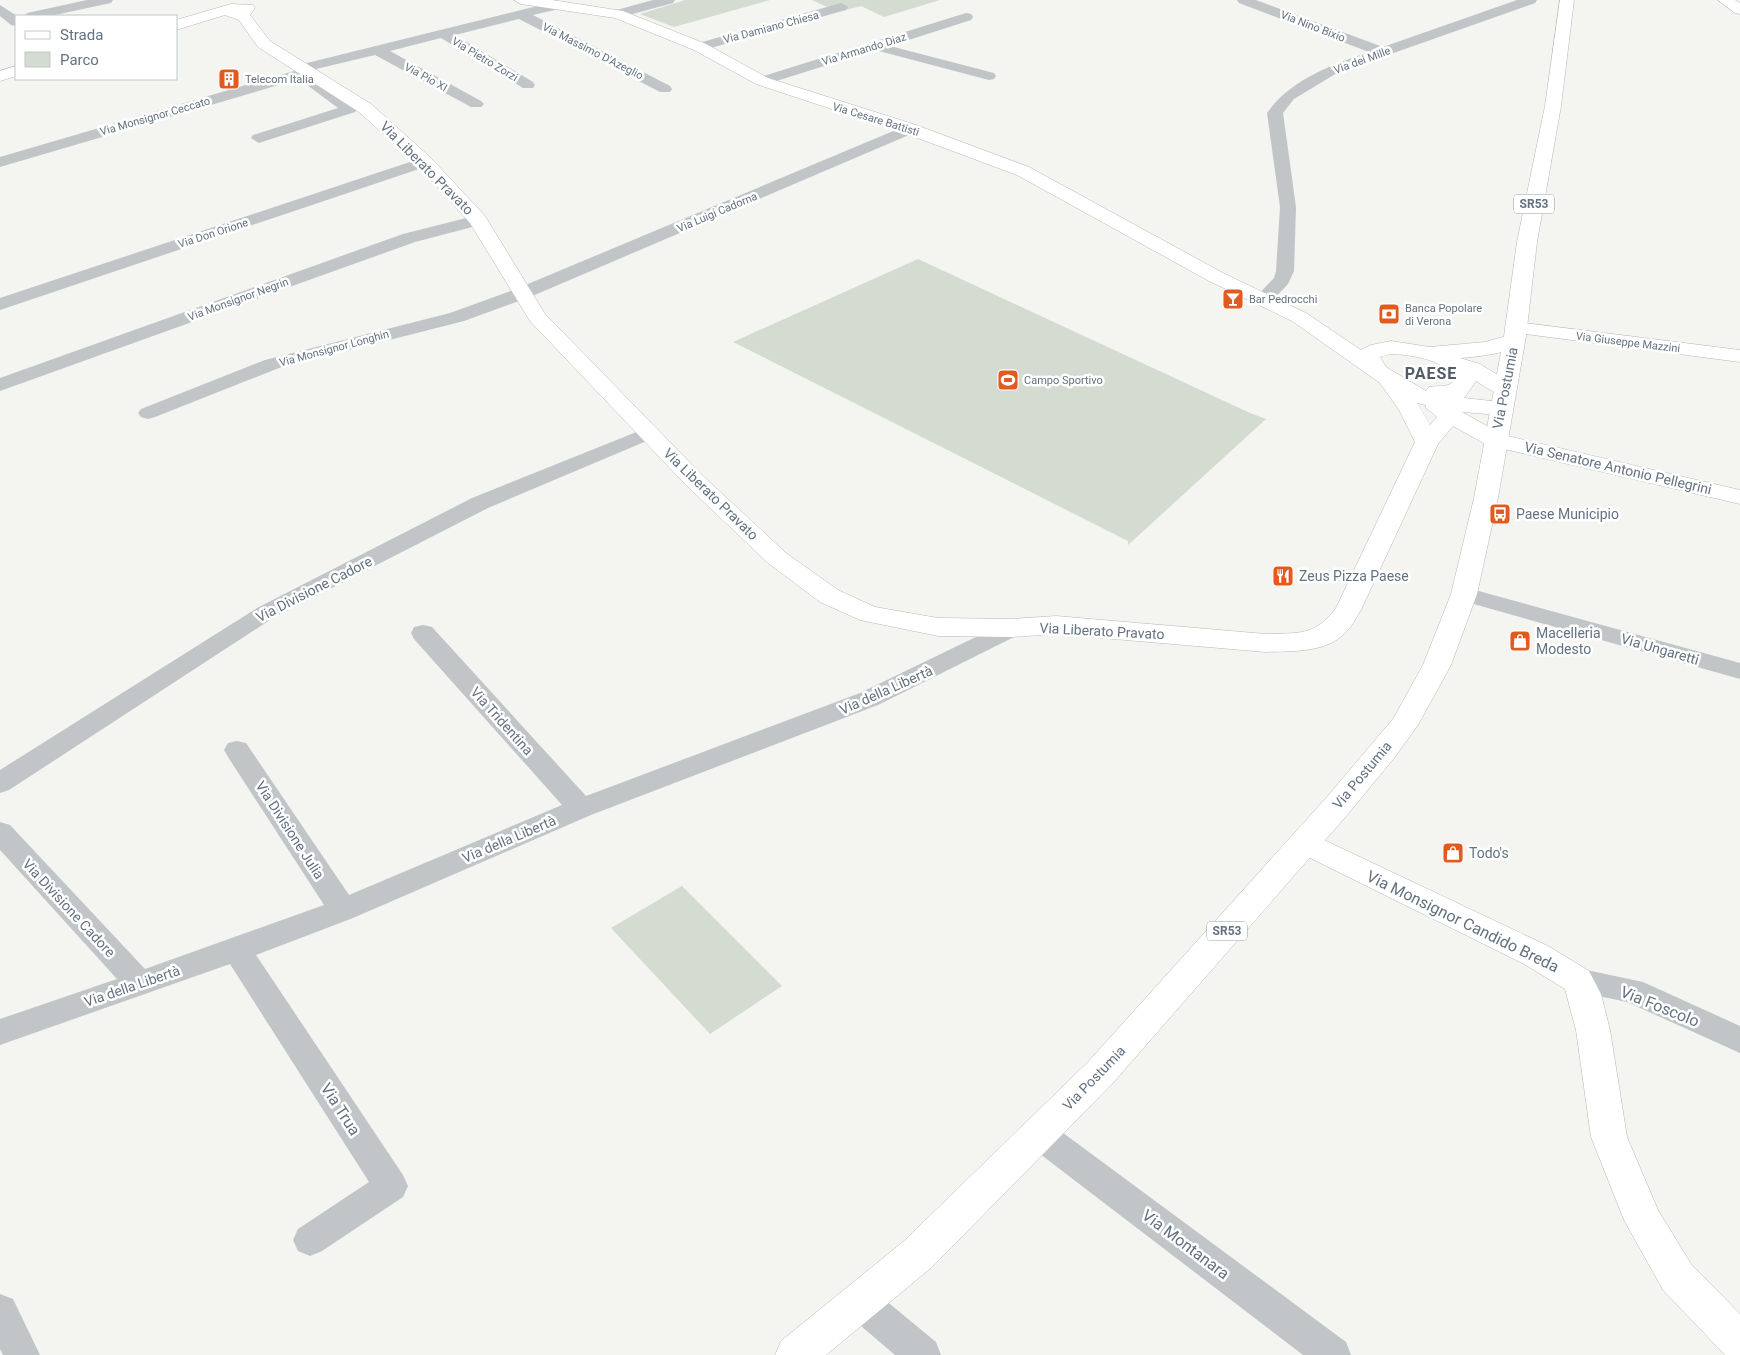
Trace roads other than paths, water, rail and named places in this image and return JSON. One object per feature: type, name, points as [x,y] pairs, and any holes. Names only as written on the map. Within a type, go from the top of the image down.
[{"type":"street","points":[[37,15],[106,0]]},
{"type":"street","points":[[618,14],[668,0]]},
{"type":"street","name":"Via Nino Bixio","points":[[1244,0],[1382,52]]},
{"type":"street","name":"Via dei Mille","points":[[1263,299],[1282,280],[1285,271],[1288,207],[1275,113],[1289,96],[1332,70],[1530,0]]},
{"type":"street","name":"Via Postumia","points":[[795,1355],[918,1254],[1100,1073],[1305,842],[1384,751],[1404,725],[1437,665],[1464,594],[1486,498],[1502,398],[1515,334],[1527,242],[1553,106],[1568,0]]},
{"type":"street","points":[[1725,0],[1740,10]]},
{"type":"street","name":"Via Cesare Battisti","points":[[521,7],[554,6],[618,14],[700,47],[762,81],[910,129],[1023,171],[1216,277],[1308,322]]},
{"type":"street","name":"Via Monsignor Ceccato","points":[[0,162],[305,71],[442,33],[521,7]]},
{"type":"street","name":"Via Massimo D'Azeglio","points":[[521,7],[665,89]]},
{"type":"street","name":"Via Damiano Chiesa","points":[[700,47],[841,8]]},
{"type":"street","points":[[0,9],[15,21]]},
{"type":"street","points":[[178,24],[244,9]]},
{"type":"street","name":"Via Liberato Pravato","points":[[244,9],[260,41],[366,108],[425,162],[478,220],[537,316],[694,480],[777,558],[829,596],[869,614],[938,627],[1011,628],[1056,626],[1286,644],[1321,637],[1336,628],[1348,610],[1427,442]]},
{"type":"street","name":"Via Armando Diaz","points":[[762,81],[966,17]]},
{"type":"street","name":"Via Pietro Zorzi","points":[[442,33],[528,85]]},
{"type":"street","points":[[875,46],[988,76]]},
{"type":"street","name":"Via Pio XI","points":[[377,50],[476,104]]},
{"type":"street","points":[[0,76],[15,71]]},
{"type":"street","points":[[259,138],[350,109],[305,71]]},
{"type":"street","name":"Via Luigi Cadorna","points":[[523,293],[910,129]]},
{"type":"street","name":"Via Don Orione","points":[[0,304],[425,162]]},
{"type":"street","name":"Via Monsignor Negrin","points":[[0,385],[409,238],[446,226],[478,220]]},
{"type":"street","name":"Via Monsignor Longhin","points":[[148,413],[272,364],[457,317],[523,293]]},
{"type":"street","points":[[1308,322],[1424,352],[1472,369],[1502,398]]},
{"type":"street","points":[[1308,322],[1382,375],[1452,404],[1502,398]]},
{"type":"street","points":[[1424,352],[1471,352],[1494,348],[1515,334]]},
{"type":"street","name":"Via Giuseppe Mazzini","points":[[1515,334],[1740,356]]},
{"type":"street","points":[[1402,347],[1380,347],[1369,354],[1370,359],[1410,410],[1427,442],[1466,383],[1467,376],[1455,363]]},
{"type":"street","name":"Via Senatore Antonio Pellegrini","points":[[1382,375],[1427,399],[1452,404],[1495,440],[1740,497]]},
{"type":"street","name":"Via Divisione Cadore","points":[[0,783],[265,613],[480,503],[649,433]]},
{"type":"street","name":"Via Ungaretti","points":[[1464,594],[1740,671]]},
{"type":"street","name":"Via della Libertà","points":[[0,1032],[237,950],[343,910],[581,808],[869,699],[1011,628]]},
{"type":"street","name":"Via Tridentina","points":[[423,633],[581,808]]},
{"type":"street","name":"Via Divisione Julia","points":[[237,750],[302,851],[343,910]]},
{"type":"street","name":"Via Divisione Cadore","points":[[0,832],[138,983]]},
{"type":"street","name":"Via Monsignor Candido Breda","points":[[1305,842],[1536,955],[1577,980]]},
{"type":"street","name":"Via Trua","points":[[237,950],[391,1186],[310,1240]]},
{"type":"street","points":[[1577,980],[1584,994],[1593,1030],[1609,1137],[1643,1220],[1677,1277],[1740,1342]]},
{"type":"street","name":"Via Foscolo","points":[[1577,980],[1632,991],[1740,1040]]},
{"type":"street","name":"Via Montanara","points":[[1039,1134],[1333,1355]]},
{"type":"street","points":[[860,1302],[924,1355]]},
{"type":"street","points":[[0,1311],[22,1355]]},
{"type":"place","name":"Telecom Italia","points":[[229,79]]},
{"type":"place","name":"Bar Pedrocchi","points":[[1233,299]]},
{"type":"place","name":"Banca Popolare di Verona","points":[[1389,314]]},
{"type":"place","name":"Campo Sportivo","points":[[1008,380]]},
{"type":"place","name":"Paese Municipio","points":[[1500,514]]},
{"type":"place","name":"Zeus Pizza Paese","points":[[1283,576]]},
{"type":"place","name":"Macelleria Modesto","points":[[1520,641]]},
{"type":"place","name":"Todo's","points":[[1453,853]]},
{"type":"district","name":"PAESE","points":[[1431,373]]}]
